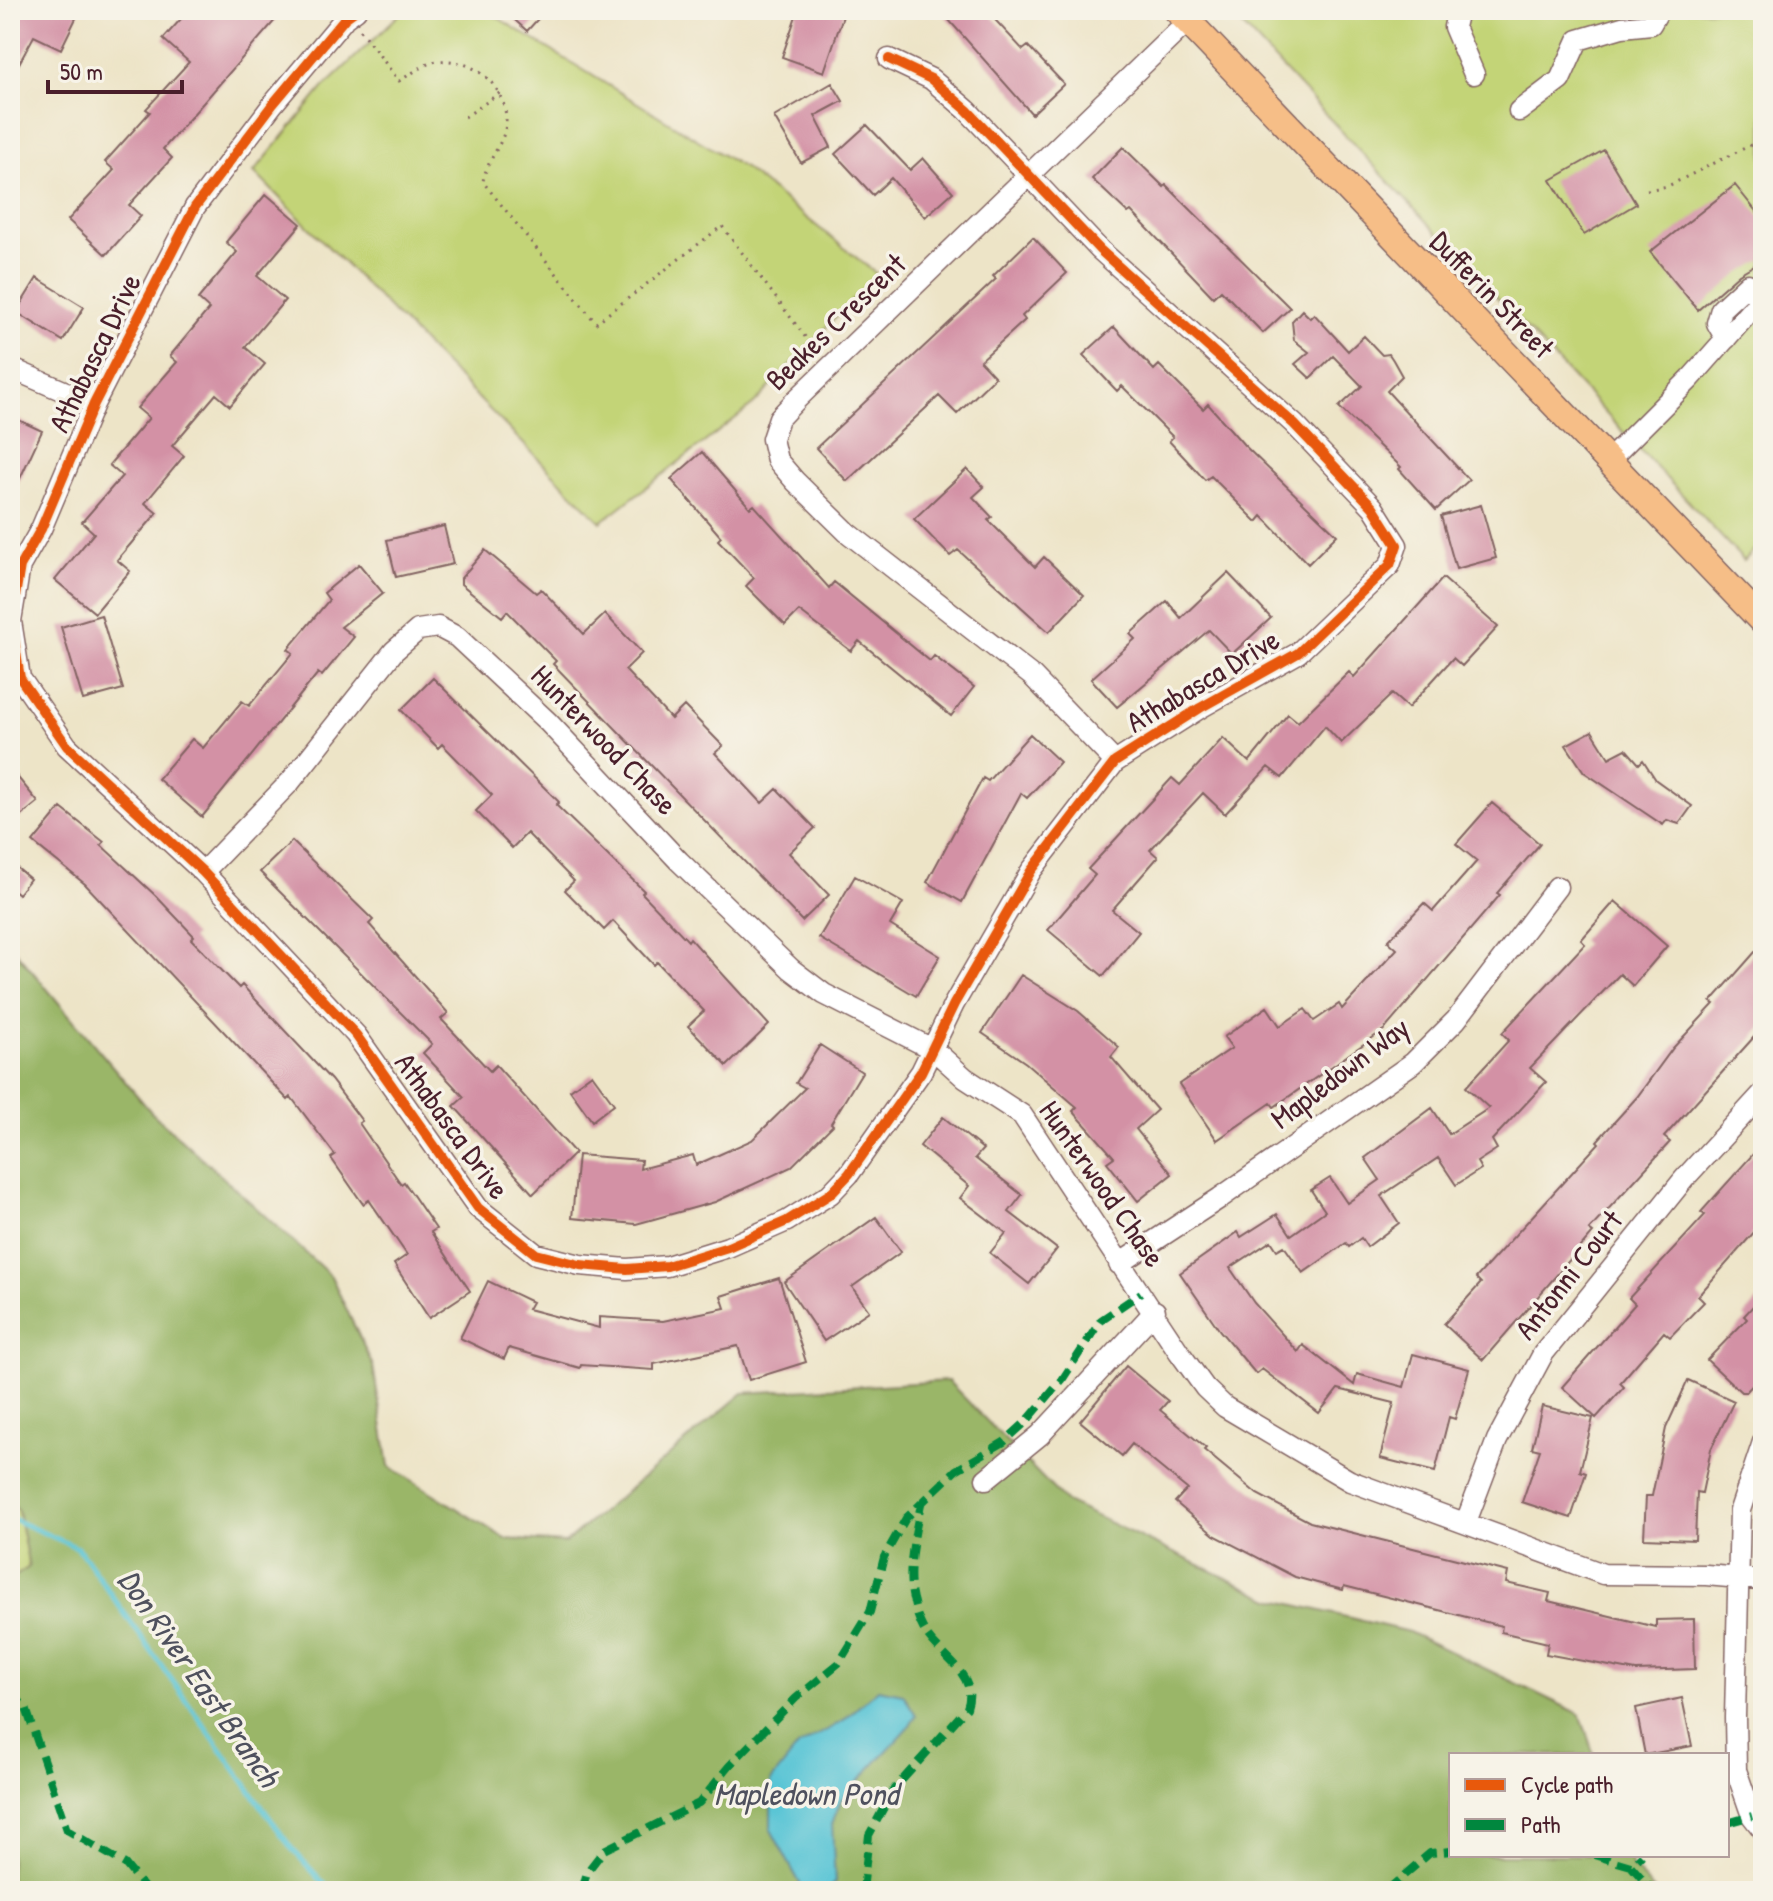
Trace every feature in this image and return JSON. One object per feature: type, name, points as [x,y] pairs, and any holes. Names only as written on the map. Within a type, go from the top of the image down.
[{"type":"main road","name":"Dufferin Street","points":[[1182,16],[1763,622]]},
{"type":"street","points":[[1458,10],[1454,27],[1474,74]]},
{"type":"street","points":[[1519,111],[1560,80],[1578,40],[1622,27],[1651,24],[1659,10]]},
{"type":"street","name":"Beakes Crescent","points":[[1115,762],[1032,676],[847,532],[777,460],[772,439],[779,418],[797,399],[1032,176],[1182,16]]},
{"type":"street","name":"Athabasca Drive","points":[[358,20],[345,18],[273,104],[195,207],[94,404],[41,529],[20,566],[11,621],[20,678],[67,746],[203,872],[356,1035],[478,1208],[536,1254],[580,1265],[627,1269],[667,1266],[728,1247],[787,1221],[830,1194],[849,1174],[934,1050],[954,1004],[1031,871],[1115,762],[1200,708],[1298,653],[1390,565],[1397,545],[1373,507],[1294,424],[1139,286],[1032,176]]},
{"type":"street","points":[[889,59],[931,79],[967,110],[1032,176]]},
{"type":"street","points":[[1607,462],[1726,339]]},
{"type":"street","points":[[10,368],[94,404]]},
{"type":"street","name":"Hunterwood Chase","points":[[203,872],[282,792],[394,651],[418,630],[438,627],[457,637],[548,722],[679,861],[791,969],[824,994],[934,1050],[965,1078],[1022,1115],[1205,1388],[1225,1407],[1350,1481],[1603,1574],[1706,1575],[1763,1580]]},
{"type":"street","name":"Mapledown Way","points":[[1119,1264],[1220,1198],[1413,1063],[1456,1020],[1557,887]]},
{"type":"street","name":"Antonni Court","points":[[1466,1522],[1497,1440],[1543,1354],[1684,1179],[1763,1093]]},
{"type":"street","points":[[986,1479],[1040,1435],[1155,1311]]},
{"type":"street","points":[[1763,1442],[1740,1510],[1736,1770],[1752,1816],[1763,1830]]},
{"type":"path","points":[[358,20],[399,81],[435,61],[460,63],[485,75],[501,92],[507,120],[501,141],[485,166],[483,182],[596,323],[722,226],[815,350]]},
{"type":"path","points":[[465,117],[501,92]]},
{"type":"path","points":[[1647,190],[1668,186],[1763,139]]},
{"type":"green space","points":[[404,10],[485,10],[744,168],[877,274],[754,404],[601,522],[254,172],[324,87]]},
{"type":"green space","points":[[1228,10],[1763,10],[1763,540],[1744,561]]},
{"type":"green space","points":[[10,945],[151,1112],[331,1276],[373,1366],[389,1466],[506,1539],[565,1543],[743,1393],[948,1381],[1066,1502],[1271,1599],[1409,1632],[1580,1714],[1593,1753],[1449,1753],[1449,1857],[1629,1857],[1632,1867],[1655,1891],[10,1891],[10,1580],[29,1567],[18,1511],[10,1499],[10,1214],[13,1209],[10,1204]]},
{"type":"green space","points":[[10,1499],[18,1511],[29,1567],[10,1580]]},
{"type":"water","name":"Mapledown Pond","points":[[878,1689],[903,1694],[916,1715],[910,1726],[841,1800],[832,1824],[835,1882],[826,1891],[804,1891],[771,1830],[771,1781],[798,1747],[844,1720]]},
{"type":"building","points":[[14,10],[80,10],[61,49],[34,36],[10,80],[10,17]]},
{"type":"building","points":[[189,10],[284,10],[163,149],[172,158],[129,205],[141,216],[106,255],[68,220],[114,170],[105,162],[150,112],[146,109],[189,62],[163,39]]},
{"type":"building","points":[[504,10],[546,10],[527,31]]},
{"type":"building","points":[[798,10],[845,10],[824,72],[782,57]]},
{"type":"building","points":[[940,10],[986,10],[1023,50],[1028,46],[1064,84],[1032,114]]},
{"type":"building","points":[[832,83],[843,101],[815,116],[831,147],[801,163],[774,117]]},
{"type":"building","points":[[867,125],[910,170],[923,158],[953,192],[925,217],[891,178],[873,195],[835,154]]},
{"type":"building","points":[[1123,147],[1164,187],[1166,185],[1290,308],[1263,333],[1221,290],[1213,297],[1131,211],[1128,213],[1092,179]]},
{"type":"building","points":[[1604,150],[1636,204],[1584,235],[1551,180]]},
{"type":"building","points":[[1735,185],[1763,220],[1763,260],[1739,274],[1698,310],[1650,252]]},
{"type":"building","points":[[266,194],[301,224],[257,276],[285,300],[245,347],[265,364],[230,406],[216,394],[172,446],[184,456],[145,503],[157,513],[117,560],[130,571],[95,613],[55,580],[94,533],[82,522],[122,476],[109,465],[149,418],[137,408],[177,362],[170,356],[209,309],[198,299],[237,252],[226,242]]},
{"type":"building","points":[[1033,237],[1067,273],[1022,316],[1025,320],[980,361],[995,377],[957,414],[939,396],[847,481],[816,448],[996,279],[993,276]]},
{"type":"building","points":[[37,278],[84,307],[63,341],[16,312]]},
{"type":"building","points":[[1302,310],[1310,318],[1314,314],[1348,351],[1364,336],[1382,355],[1389,354],[1402,376],[1387,391],[1469,480],[1436,510],[1399,469],[1401,467],[1339,407],[1362,386],[1333,356],[1310,378],[1295,364],[1309,352],[1294,340],[1292,321]]},
{"type":"building","points":[[1114,327],[1154,370],[1159,365],[1203,409],[1208,404],[1244,445],[1337,535],[1308,564],[1262,516],[1257,522],[1211,476],[1205,480],[1169,441],[1173,437],[1122,386],[1117,391],[1083,355]]},
{"type":"building","points":[[10,416],[42,431],[10,500]]},
{"type":"building","points":[[702,452],[750,508],[754,505],[829,588],[834,582],[930,661],[934,656],[974,687],[951,716],[859,641],[851,651],[799,611],[785,625],[746,586],[754,578],[718,540],[721,537],[671,479]]},
{"type":"building","points":[[967,469],[984,487],[973,497],[992,517],[988,520],[1035,567],[1044,557],[1084,595],[1049,632],[958,550],[950,556],[914,519]]},
{"type":"building","points":[[1481,505],[1496,558],[1456,569],[1441,516]]},
{"type":"building","points":[[444,526],[453,564],[396,577],[387,540]]},
{"type":"building","points":[[485,550],[536,593],[541,589],[584,634],[605,614],[642,653],[625,670],[671,719],[684,706],[723,746],[715,753],[762,803],[777,789],[815,828],[789,853],[829,895],[802,921],[553,664],[556,661],[507,611],[502,617],[461,584],[461,578]]},
{"type":"building","points":[[359,564],[383,593],[341,627],[354,637],[322,676],[318,673],[202,817],[158,779],[192,739],[203,748],[242,701],[249,706],[293,653],[288,649],[329,600],[324,593]]},
{"type":"building","points":[[1228,573],[1271,618],[1232,654],[1209,630],[1117,707],[1091,679],[1135,639],[1130,634],[1167,601],[1181,618]]},
{"type":"building","points":[[1443,578],[1498,627],[1462,666],[1453,658],[1408,708],[1392,694],[1341,743],[1325,726],[1282,778],[1268,767],[1225,814],[1203,793],[1150,850],[1158,857],[1112,910],[1139,932],[1103,976],[1048,930],[1095,875],[1088,869],[1172,778],[1180,785],[1223,738],[1249,762],[1288,714],[1298,722],[1349,672],[1354,677]]},
{"type":"building","points":[[101,615],[123,689],[83,700],[61,627]]},
{"type":"building","points":[[433,678],[559,802],[556,805],[644,891],[642,893],[688,941],[690,938],[769,1025],[727,1066],[688,1026],[704,1011],[657,962],[654,965],[613,921],[604,930],[565,890],[574,881],[527,833],[512,848],[476,811],[492,795],[442,744],[438,748],[401,710]]},
{"type":"building","points":[[1592,731],[1609,758],[1626,749],[1639,764],[1643,760],[1656,780],[1692,806],[1679,824],[1667,820],[1663,825],[1584,772],[1566,745]]},
{"type":"building","points":[[1030,734],[1060,762],[1027,798],[1021,793],[962,902],[927,882],[983,778],[988,781]]},
{"type":"building","points":[[10,768],[38,802],[10,825]]},
{"type":"building","points":[[1492,803],[1540,844],[1497,893],[1500,895],[1385,1029],[1274,1107],[1271,1103],[1217,1140],[1179,1084],[1232,1048],[1224,1037],[1267,1007],[1280,1026],[1305,1009],[1314,1021],[1339,1004],[1342,1009],[1397,949],[1388,941],[1424,903],[1433,911],[1477,861],[1456,844]]},
{"type":"building","points":[[61,808],[104,842],[101,845],[156,896],[194,936],[191,939],[239,988],[242,985],[331,1080],[362,1121],[359,1123],[401,1184],[404,1182],[436,1229],[431,1232],[470,1291],[429,1318],[394,1264],[407,1255],[369,1200],[363,1204],[331,1158],[335,1155],[291,1097],[288,1100],[85,884],[33,842]]},
{"type":"building","points":[[292,841],[373,920],[369,924],[448,1013],[441,1019],[490,1071],[496,1065],[575,1153],[533,1194],[454,1106],[464,1097],[423,1053],[432,1044],[260,872]]},
{"type":"building","points":[[10,862],[30,879],[18,894],[10,887]]},
{"type":"building","points":[[855,876],[903,903],[890,925],[940,956],[916,996],[819,938]]},
{"type":"building","points":[[1615,901],[1667,946],[1633,986],[1620,974],[1530,1068],[1546,1082],[1492,1140],[1497,1149],[1477,1162],[1481,1169],[1456,1185],[1438,1158],[1381,1196],[1399,1223],[1367,1247],[1361,1238],[1349,1247],[1346,1243],[1303,1273],[1284,1246],[1277,1250],[1271,1241],[1230,1268],[1254,1303],[1298,1352],[1303,1345],[1354,1385],[1357,1374],[1404,1387],[1413,1354],[1469,1369],[1455,1419],[1449,1417],[1435,1472],[1380,1458],[1394,1403],[1338,1389],[1319,1413],[1262,1369],[1256,1374],[1220,1331],[1180,1273],[1238,1232],[1241,1237],[1277,1214],[1291,1235],[1325,1211],[1311,1190],[1330,1178],[1347,1203],[1380,1180],[1365,1158],[1432,1108],[1449,1134],[1489,1108],[1466,1087],[1509,1040],[1502,1033],[1585,944],[1581,940]]},
{"type":"building","points":[[1763,943],[1763,1027],[1664,1137],[1670,1142],[1589,1230],[1593,1233],[1483,1360],[1444,1324],[1481,1283],[1476,1278],[1599,1143],[1597,1141],[1637,1097],[1673,1048],[1714,1004],[1711,1002]]},
{"type":"building","points":[[1021,975],[1078,1011],[1119,1047],[1111,1057],[1157,1110],[1136,1129],[1172,1174],[1138,1201],[1107,1162],[1114,1157],[1073,1111],[1077,1107],[1026,1063],[982,1033]]},
{"type":"building","points":[[820,1045],[862,1072],[831,1123],[833,1125],[791,1167],[715,1202],[636,1224],[572,1218],[578,1155],[641,1160],[640,1169],[693,1155],[696,1165],[752,1140],[805,1088],[796,1083]]},
{"type":"building","points":[[592,1074],[614,1104],[592,1121],[570,1090]]},
{"type":"building","points":[[943,1117],[983,1149],[975,1158],[1022,1195],[1009,1212],[1057,1249],[1029,1284],[990,1253],[1006,1233],[960,1198],[969,1186],[920,1146]]},
{"type":"building","points":[[1763,1143],[1763,1222],[1698,1296],[1704,1302],[1670,1337],[1664,1332],[1620,1383],[1624,1387],[1596,1418],[1562,1387],[1635,1304],[1629,1298],[1705,1215],[1701,1212]]},
{"type":"building","points":[[876,1217],[901,1252],[852,1287],[869,1311],[824,1341],[784,1282]]},
{"type":"building","points":[[779,1278],[806,1362],[749,1380],[738,1346],[654,1364],[654,1370],[581,1365],[580,1368],[509,1348],[504,1359],[460,1338],[488,1281],[532,1302],[528,1309],[599,1328],[599,1317],[663,1321],[725,1308],[721,1296]]},
{"type":"building","points":[[1763,1295],[1763,1374],[1746,1392],[1741,1392],[1707,1360],[1747,1319],[1744,1316]]},
{"type":"building","points":[[1126,1366],[1168,1401],[1160,1410],[1257,1494],[1310,1522],[1508,1572],[1506,1583],[1550,1593],[1548,1601],[1656,1627],[1656,1620],[1694,1619],[1695,1669],[1636,1671],[1546,1654],[1548,1643],[1501,1632],[1502,1626],[1344,1586],[1343,1590],[1295,1577],[1214,1535],[1175,1502],[1187,1489],[1132,1444],[1122,1456],[1080,1421]]},
{"type":"building","points":[[1688,1380],[1734,1401],[1711,1449],[1702,1493],[1697,1492],[1695,1540],[1644,1538],[1646,1496],[1652,1496],[1666,1428]]},
{"type":"building","points":[[1542,1406],[1593,1418],[1580,1471],[1586,1473],[1571,1518],[1522,1502],[1540,1450],[1532,1448]]},
{"type":"building","points":[[1682,1698],[1692,1746],[1645,1753],[1636,1708]]},
{"type":"waterway","name":"Don River East Branch","points":[[10,1518],[78,1548],[292,1849],[331,1891]]},
{"type":"marked path","points":[[582,1891],[587,1872],[604,1850],[699,1803],[729,1766],[796,1698],[839,1663],[870,1612],[884,1557],[906,1518],[956,1470],[1004,1442],[1026,1422],[1062,1380],[1101,1320],[1141,1293]]},
{"type":"marked path","points":[[863,1891],[869,1835],[894,1789],[967,1708],[969,1696],[963,1676],[925,1632],[915,1607],[910,1579],[921,1504]]},
{"type":"marked path","points":[[10,1692],[26,1708],[67,1830],[125,1864],[147,1891]]},
{"type":"marked path","points":[[1729,1822],[1752,1816]]},
{"type":"marked path","points":[[1386,1891],[1430,1853],[1449,1851]]},
{"type":"marked path","points":[[1601,1857],[1631,1866],[1640,1857]]},
{"type":"marked path","points":[[1631,1866],[1653,1891]]},
{"type":"cycle path","points":[[356,10],[345,18],[273,104],[195,207],[94,404],[41,529],[20,566],[11,621],[20,678],[67,746],[203,872],[356,1035],[478,1208],[536,1254],[580,1265],[627,1269],[667,1266],[728,1247],[787,1221],[830,1194],[849,1174],[921,1072],[954,1004],[1031,871],[1115,762],[1200,708],[1298,653],[1390,565],[1397,545],[1373,507],[1294,424],[1100,250],[967,110],[931,79],[889,59]]}]
